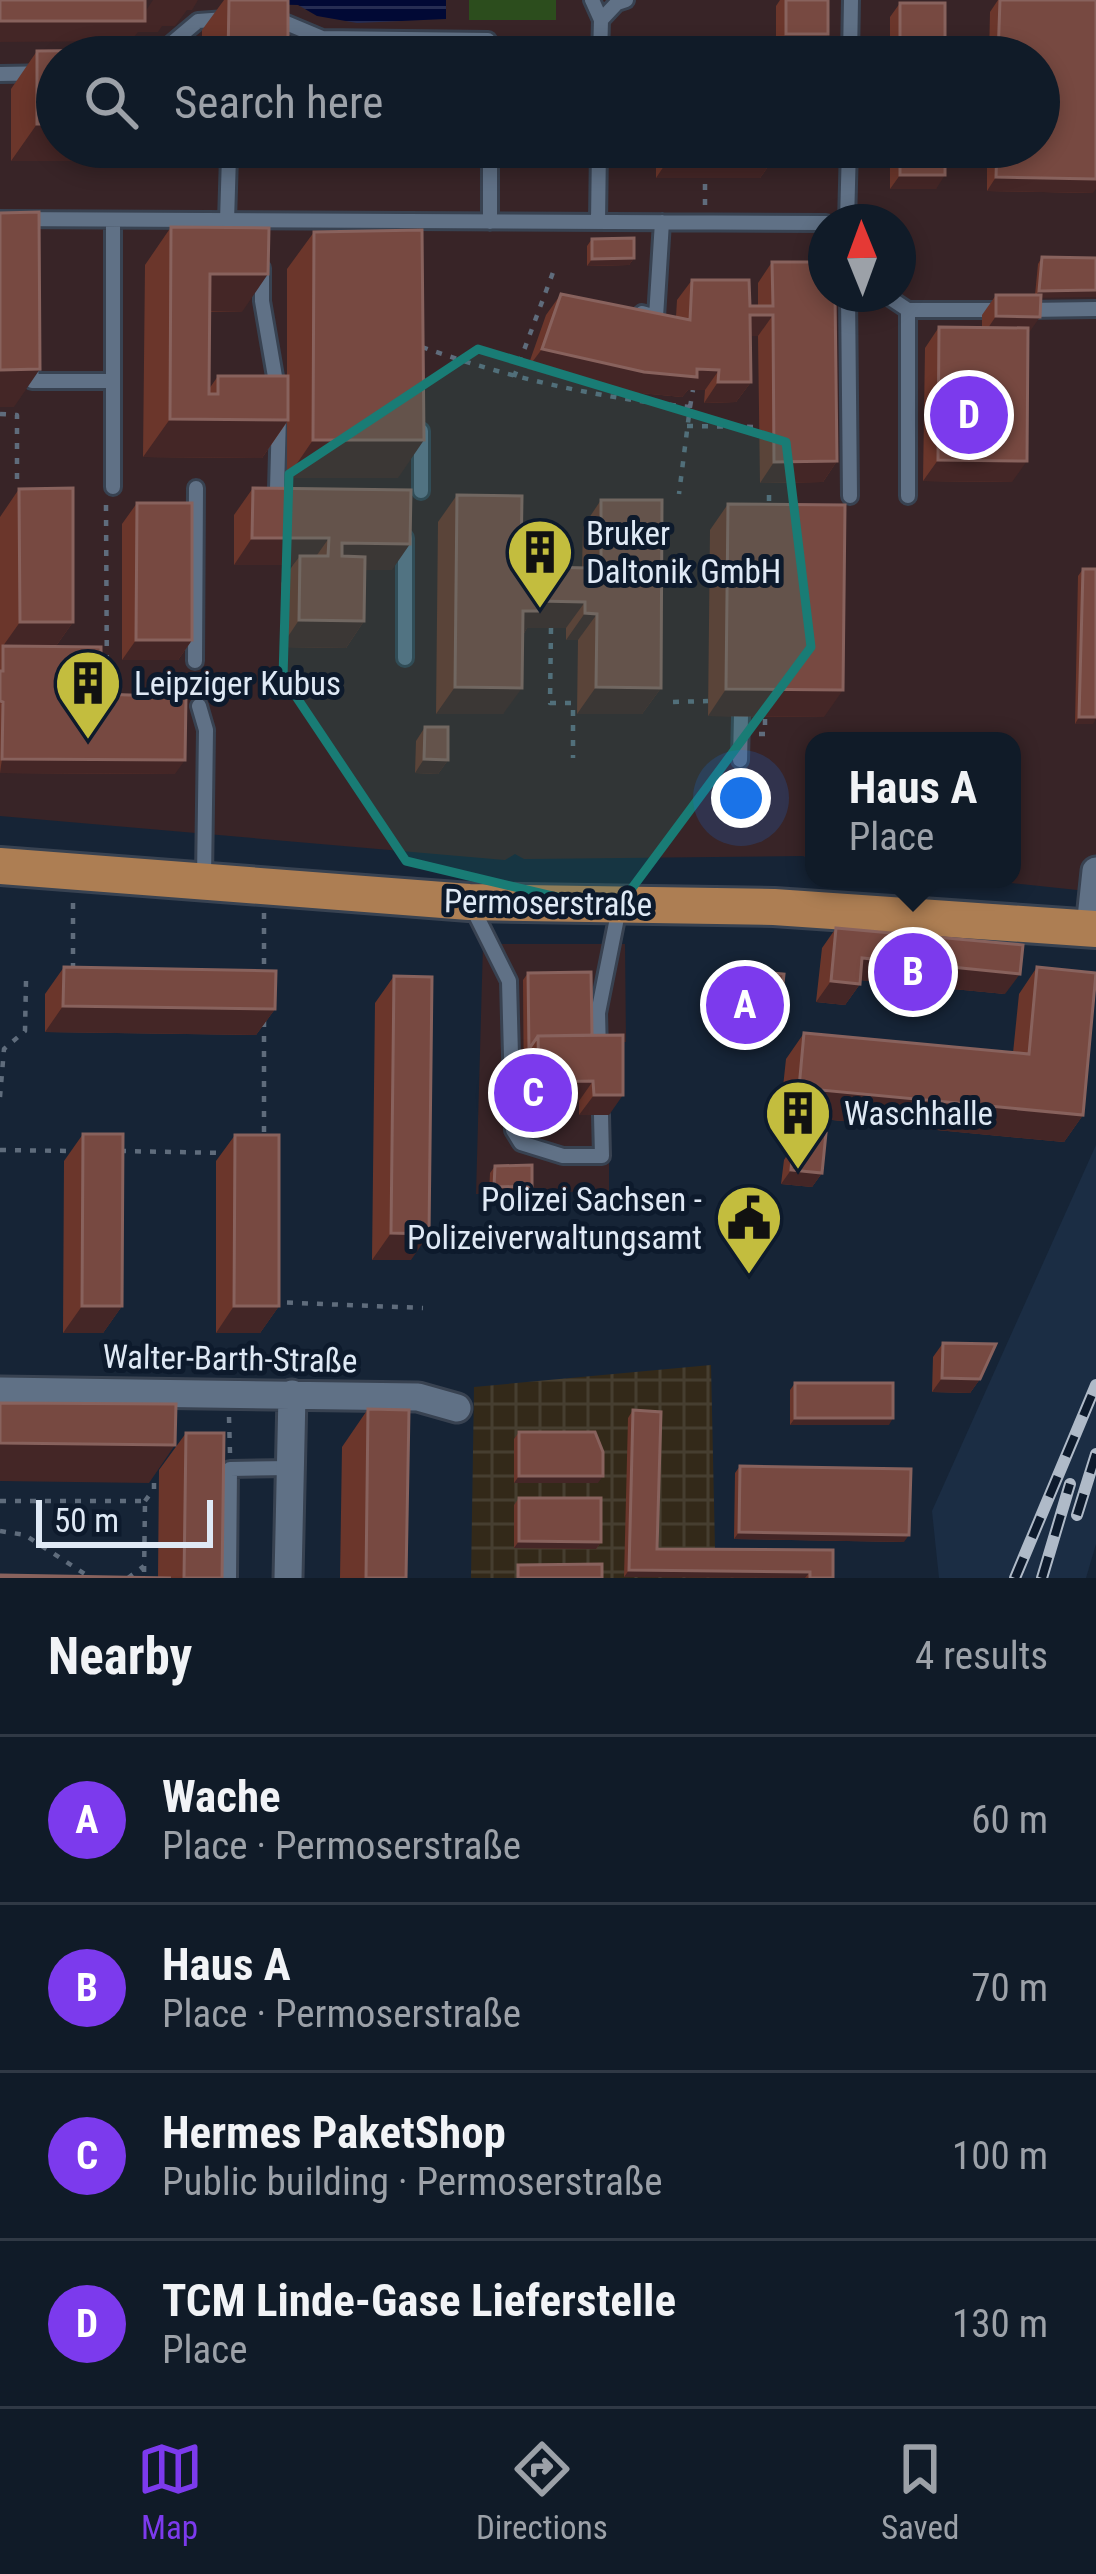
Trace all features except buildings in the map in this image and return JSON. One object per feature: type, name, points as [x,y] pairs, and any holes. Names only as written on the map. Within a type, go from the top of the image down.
[{"type":"main road","name":"Permoserstraße","points":[[0,866],[469,902],[774,907],[1093,929]]},
{"type":"street","points":[[1093,929],[1096,871]]},
{"type":"street","name":"Walter-Barth-Straße","points":[[0,1391],[422,1398],[458,1408]]},
{"type":"street","points":[[288,1578],[292,1394]]},
{"type":"lane","points":[[592,0],[601,20],[601,36]]},
{"type":"lane","points":[[601,20],[616,3],[626,0]]},
{"type":"lane","points":[[850,36],[851,0]]},
{"type":"lane","points":[[180,36],[198,21],[268,16],[317,36]]},
{"type":"lane","points":[[0,74],[36,73]]},
{"type":"lane","points":[[227,221],[229,168]]},
{"type":"lane","points":[[490,168],[490,222]]},
{"type":"lane","points":[[598,222],[599,168]]},
{"type":"lane","points":[[848,168],[848,204]]},
{"type":"lane","points":[[0,219],[808,224]]},
{"type":"lane","points":[[30,219],[30,243]]},
{"type":"lane","points":[[110,487],[113,220]]},
{"type":"lane","points":[[261,221],[261,241]]},
{"type":"lane","points":[[423,222],[423,242]]},
{"type":"lane","points":[[617,308],[656,316],[662,223]]},
{"type":"lane","points":[[262,261],[262,301],[280,412],[278,489]]},
{"type":"lane","points":[[916,310],[1096,309]]},
{"type":"lane","points":[[848,312],[850,496]]},
{"type":"lane","points":[[908,312],[908,496]]},
{"type":"lane","points":[[32,358],[32,381],[113,381]]},
{"type":"lane","points":[[421,491],[422,409]]},
{"type":"lane","points":[[195,661],[196,488]]},
{"type":"lane","points":[[405,512],[405,658]]},
{"type":"lane","points":[[199,706],[206,730],[204,881]]},
{"type":"lane","points":[[740,760],[741,716]]},
{"type":"lane","points":[[469,902],[509,981],[517,1014],[513,1130],[520,1143],[563,1156],[602,1156],[601,1115]]},
{"type":"lane","points":[[599,1056],[592,1013],[620,903]]},
{"type":"lane","points":[[229,1578],[230,1469],[290,1468]]},
{"type":"path","points":[[704,223],[705,178]]},
{"type":"path","points":[[514,376],[555,267]]},
{"type":"path","points":[[422,347],[514,376],[621,400],[690,407]]},
{"type":"path","points":[[680,494],[692,390]]},
{"type":"path","points":[[0,414],[17,415],[17,486]]},
{"type":"path","points":[[688,425],[759,427]]},
{"type":"path","points":[[92,698],[107,698],[110,487]]},
{"type":"path","points":[[769,495],[769,513]]},
{"type":"path","points":[[551,628],[550,703],[573,704],[573,758]]},
{"type":"path","points":[[673,702],[708,701]]},
{"type":"path","points":[[73,897],[73,982]]},
{"type":"path","points":[[264,911],[264,986]]},
{"type":"path","points":[[0,1097],[2,1049],[25,1031],[26,982]]},
{"type":"path","points":[[264,1010],[265,1153]]},
{"type":"path","points":[[0,1150],[89,1151]]},
{"type":"path","points":[[112,1151],[243,1153]]},
{"type":"path","points":[[265,1302],[422,1308]]},
{"type":"path","points":[[227,1393],[230,1469]]},
{"type":"path","points":[[144,1578],[145,1502],[154,1489],[155,1467]]},
{"type":"path","points":[[0,1501],[145,1502]]},
{"type":"path","points":[[0,1532],[25,1535],[91,1578]]},
{"type":"path","points":[[128,1578],[144,1566]]},
{"type":"highlighted area","points":[[478,349],[786,442],[811,647],[615,911],[406,861],[283,677],[289,474]]},
{"type":"shaded area","points":[[0,0],[1096,0],[1096,892],[1021,884],[1021,732],[805,732],[805,857],[524,859],[515,854],[505,860],[0,816]]},
{"type":"shaded area","points":[[483,944],[625,944],[626,1042],[609,1043],[609,1191],[476,1194]]},
{"type":"shaded area","points":[[1096,1145],[1096,1544],[1086,1578],[939,1578],[932,1511]]},
{"type":"shaded area","points":[[711,1365],[715,1549],[830,1551],[830,1578],[471,1578],[474,1387]]},
{"type":"green space","points":[[469,0],[556,0],[556,20],[469,20]]},
{"type":"water","points":[[254,0],[446,0],[446,19],[357,23],[317,16],[298,5],[257,4]]},
{"type":"railway","points":[[1015,1578],[1096,1385]]},
{"type":"railway","points":[[1077,1515],[1096,1454]]},
{"type":"railway","points":[[1042,1578],[1070,1484]]},
{"type":"place","name":"TCM Linde-Gase Lieferstelle","points":[[969,415]]},
{"type":"place","name":"Bruker Daltonik GmbH","points":[[540,611]]},
{"type":"place","name":"Leipziger Kubus","points":[[88,742]]},
{"type":"place","name":"Haus A","points":[[913,972]]},
{"type":"place","name":"Wache","points":[[745,1005]]},
{"type":"place","name":"Hermes PaketShop","points":[[533,1093]]},
{"type":"place","name":"Waschhalle","points":[[798,1172]]},
{"type":"place","name":"Polizei Sachsen - Polizeiverwaltungsamt","points":[[749,1277]]}]
